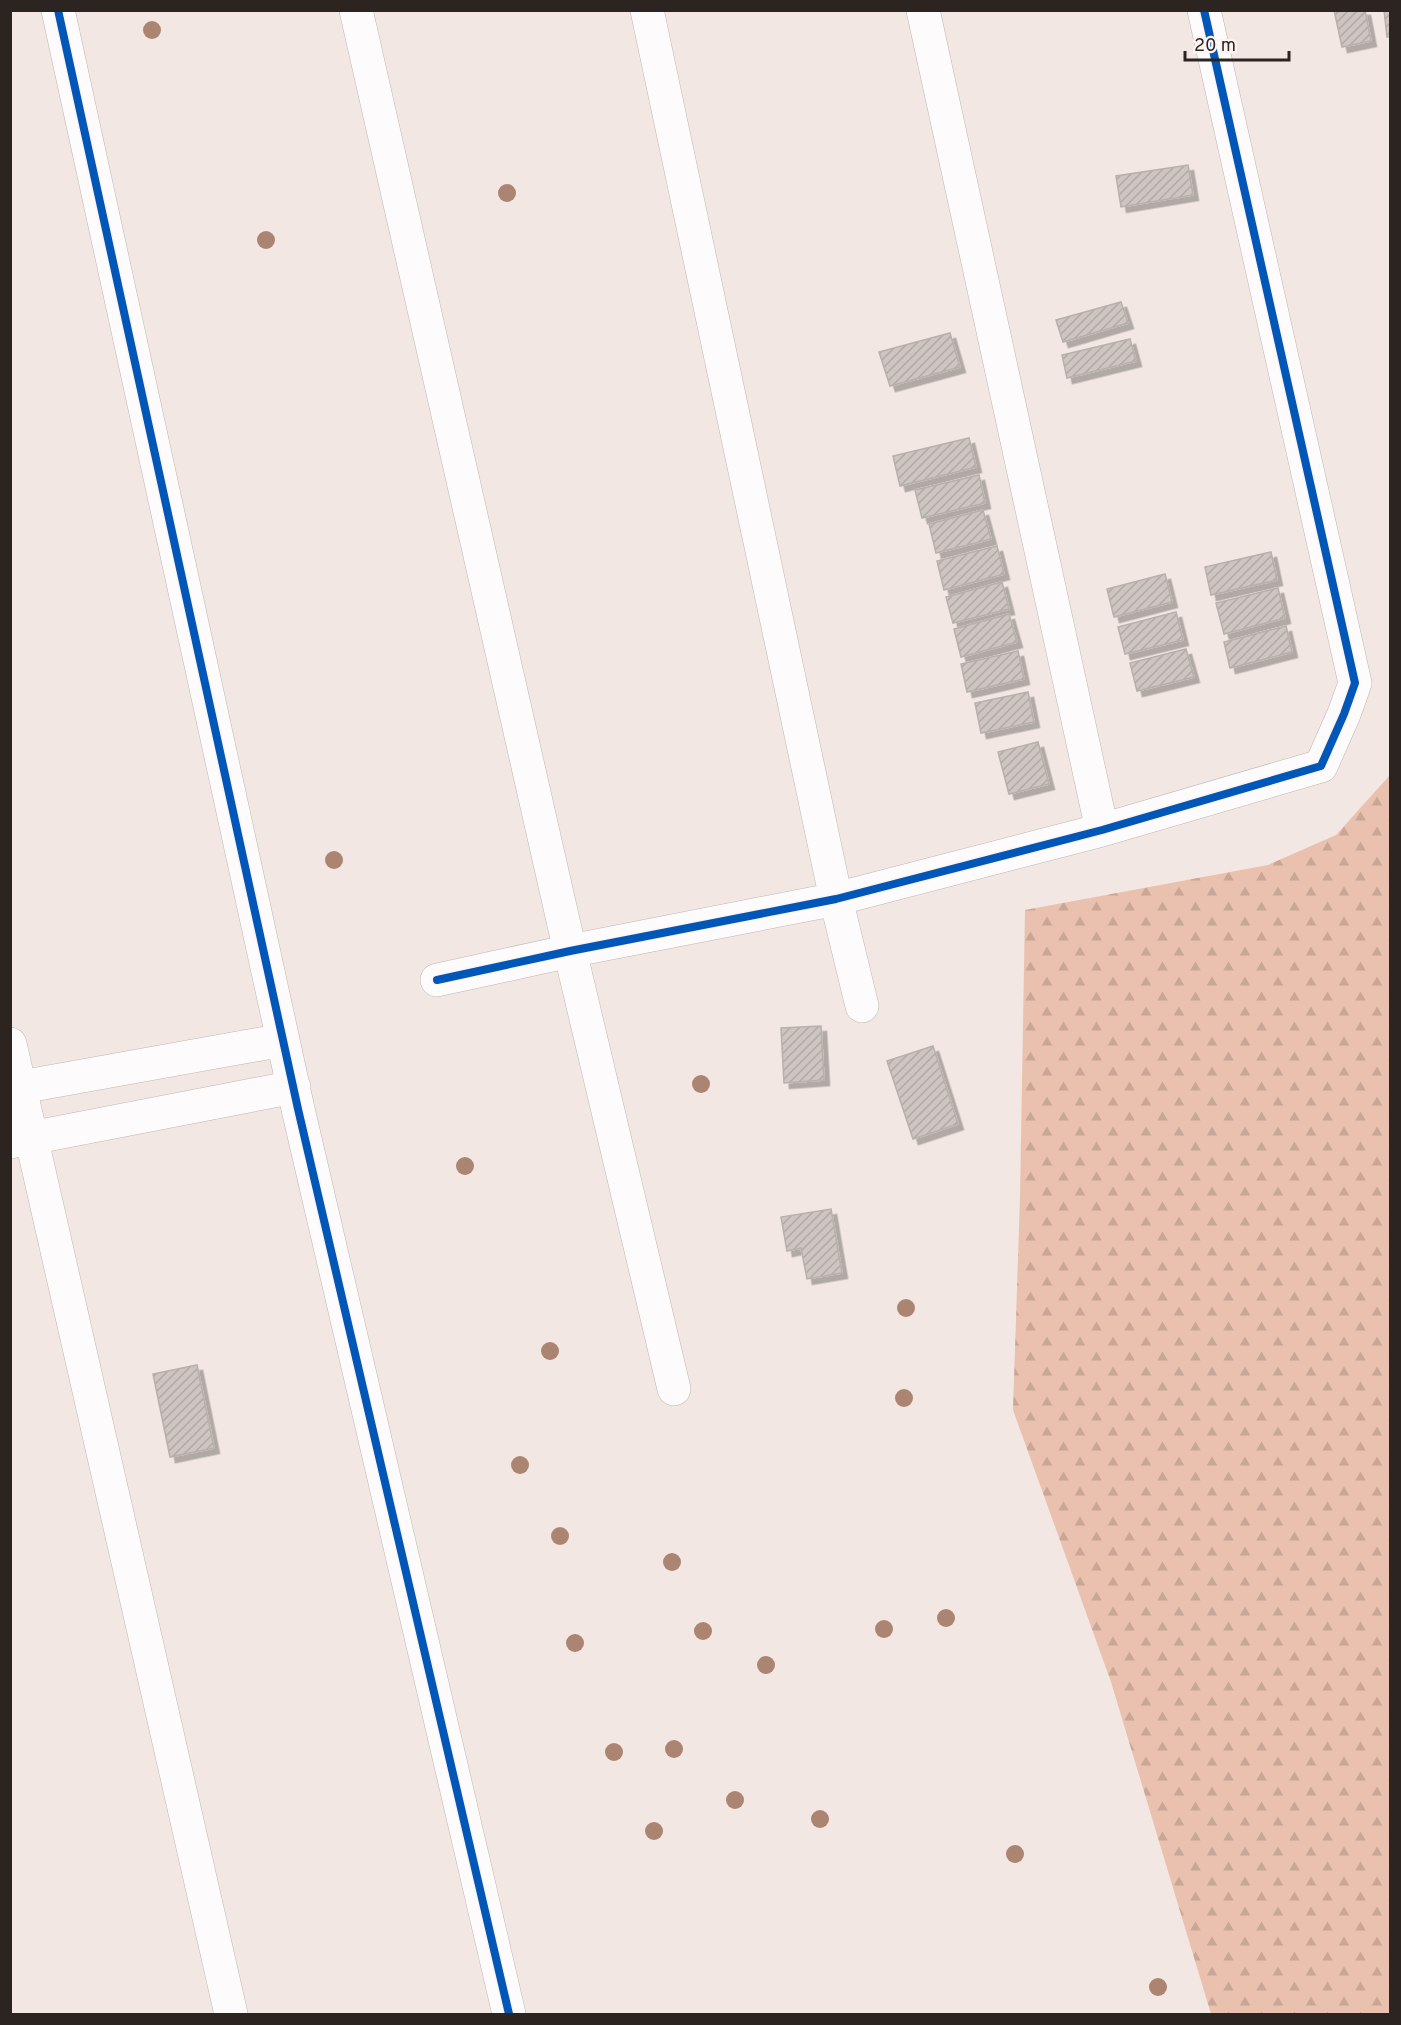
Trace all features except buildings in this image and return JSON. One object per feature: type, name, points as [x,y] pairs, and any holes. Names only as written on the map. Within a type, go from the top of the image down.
[{"type":"street","points":[[58,10],[294,1087],[510,2014]]},
{"type":"street","points":[[356,10],[570,951],[674,1389]]},
{"type":"street","points":[[647,10],[836,899],[862,1006]]},
{"type":"street","points":[[923,10],[1102,830]]},
{"type":"street","points":[[437,981],[570,951],[836,899],[1102,830],[1321,766],[1355,683],[1204,10]]},
{"type":"street","points":[[16,1088],[284,1040]]},
{"type":"street","points":[[10,1044],[21,1140],[231,2014]]},
{"type":"street","points":[[21,1140],[294,1087]]},
{"type":"green space","points":[[1390,775],[1390,2014],[1211,2014],[1111,1682],[1013,1410],[1020,1197],[1025,910],[1268,865],[1336,835]]},
{"type":"cycle path","points":[[58,10],[298,1109],[509,2014]]},
{"type":"cycle path","points":[[437,980],[570,951],[836,899],[1102,830],[1321,766],[1355,683],[1204,10]]}]
